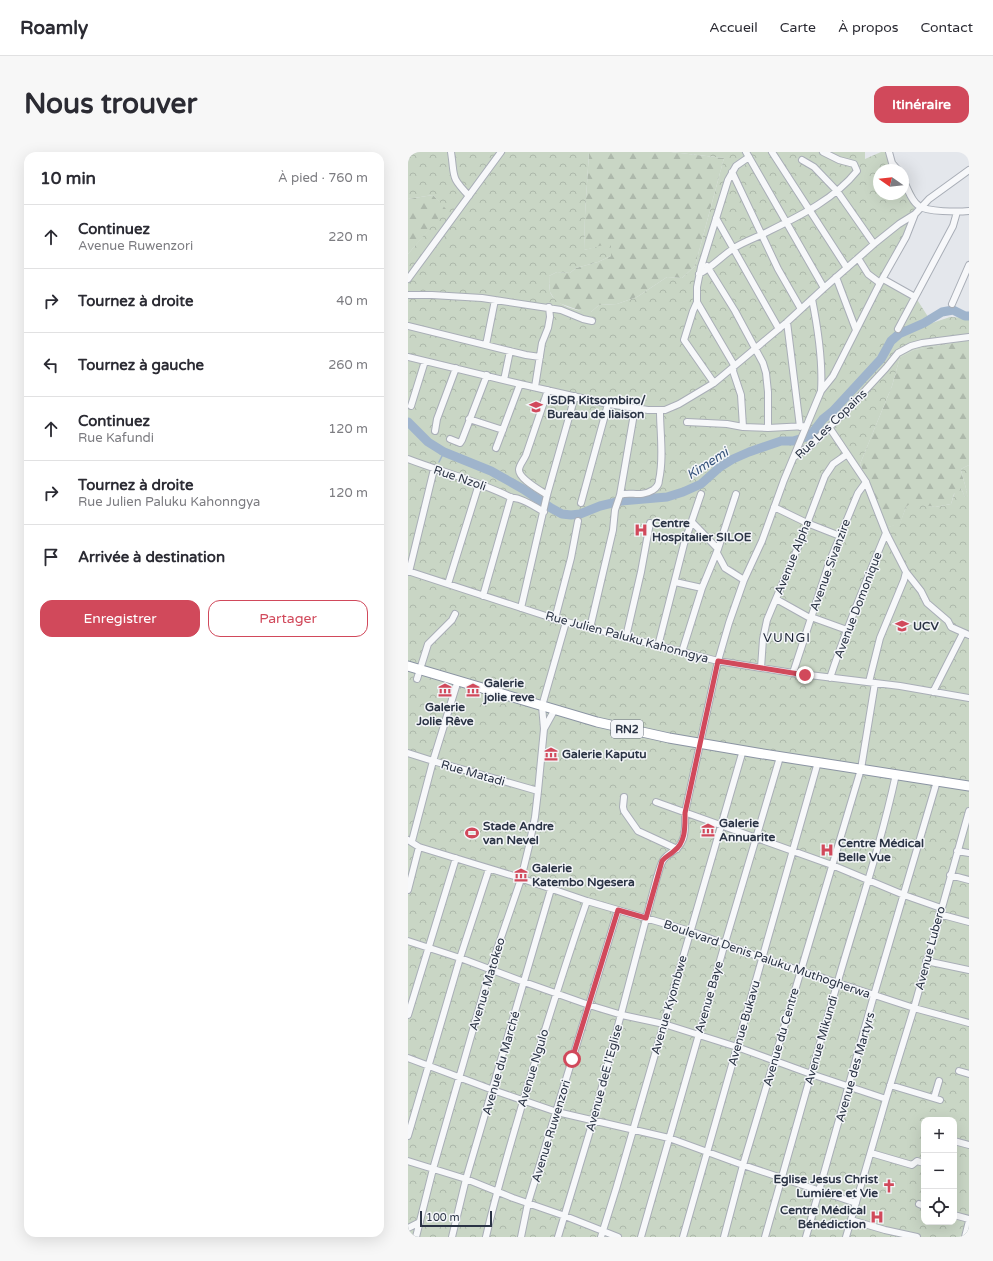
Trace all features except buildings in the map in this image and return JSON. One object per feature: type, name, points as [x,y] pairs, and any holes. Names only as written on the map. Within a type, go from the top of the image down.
[{"type":"highway","name":"RN2","points":[[408,666],[621,728],[700,744],[969,786]]},
{"type":"street","points":[[451,152],[456,183],[469,196]]},
{"type":"street","points":[[408,279],[501,152]]},
{"type":"street","points":[[772,152],[847,268]]},
{"type":"street","points":[[699,274],[734,248],[809,210],[837,191],[849,181],[857,171],[854,164],[839,160],[823,152]]},
{"type":"street","points":[[889,152],[893,164]]},
{"type":"street","points":[[743,426],[741,396],[733,371],[734,365],[697,302],[696,287],[716,218],[732,172],[747,154],[824,288]]},
{"type":"street","points":[[802,160],[814,167],[837,191],[874,244]]},
{"type":"street","points":[[408,357],[608,404],[660,411],[679,404],[714,383],[779,329],[874,244],[914,214],[929,199],[969,170]]},
{"type":"street","points":[[732,172],[778,269],[801,309]]},
{"type":"street","points":[[909,190],[920,207],[957,212],[969,211]]},
{"type":"street","points":[[898,329],[953,226],[957,212]]},
{"type":"street","points":[[803,426],[821,391],[833,376],[881,281],[906,237],[914,214]]},
{"type":"street","points":[[716,218],[779,329]]},
{"type":"street","points":[[858,258],[868,274],[915,297]]},
{"type":"street","points":[[703,262],[709,268],[756,348],[763,363],[766,373],[769,405],[768,428]]},
{"type":"street","points":[[952,304],[969,265]]},
{"type":"street","points":[[836,277],[856,330]]},
{"type":"street","points":[[408,295],[482,298],[549,307],[592,321]]},
{"type":"street","points":[[812,299],[818,328],[822,360],[821,391]]},
{"type":"street","points":[[486,345],[495,300]]},
{"type":"street","points":[[697,302],[684,340],[714,383]]},
{"type":"street","points":[[535,387],[542,343],[548,328],[550,317],[549,307]]},
{"type":"street","points":[[787,322],[803,426],[803,433],[794,458]]},
{"type":"street","points":[[408,326],[540,357]]},
{"type":"street","name":"Rue Les Copains","points":[[677,849],[683,839],[685,829],[685,813],[718,661],[729,623],[744,580],[762,540],[794,458],[829,427],[886,368],[898,353],[911,346],[922,343],[969,337]]},
{"type":"street","points":[[504,380],[510,351]]},
{"type":"street","points":[[411,406],[425,361]]},
{"type":"street","points":[[435,431],[437,419],[456,368]]},
{"type":"street","points":[[450,438],[460,443],[487,375]]},
{"type":"street","points":[[496,448],[520,384]]},
{"type":"street","points":[[547,496],[524,479],[520,475],[519,470],[520,464],[526,455],[548,390]]},
{"type":"street","points":[[521,608],[547,496],[575,396]]},
{"type":"street","points":[[581,503],[608,404]]},
{"type":"street","points":[[590,628],[610,544],[615,510],[620,495],[635,408]]},
{"type":"street","points":[[620,495],[625,493],[640,495],[653,490],[658,485],[661,457],[660,411]]},
{"type":"street","points":[[470,419],[503,430]]},
{"type":"street","points":[[687,422],[768,428],[803,426]]},
{"type":"street","points":[[829,427],[866,482],[886,533],[906,572],[921,591],[927,603],[948,622],[951,627],[966,634],[933,692]]},
{"type":"street","name":"Avenue Alpha","points":[[761,668],[763,639],[767,620],[825,476],[833,464],[846,454]]},
{"type":"street","name":"Rue Nzoli","points":[[408,459],[505,493],[511,498],[518,498],[544,511]]},
{"type":"street","points":[[408,571],[434,469]]},
{"type":"street","name":"Avenue Sivanzire","points":[[793,674],[840,536],[858,493],[866,482]]},
{"type":"street","points":[[448,584],[479,484]]},
{"type":"street","points":[[658,646],[684,544],[701,494]]},
{"type":"street","points":[[682,652],[702,588],[717,551],[736,494]]},
{"type":"street","points":[[483,596],[511,498]]},
{"type":"street","points":[[774,507],[807,523],[840,536]]},
{"type":"street","points":[[556,619],[571,558],[578,521]]},
{"type":"street","points":[[692,522],[717,551],[725,568],[744,580]]},
{"type":"street","points":[[626,637],[641,572],[650,523]]},
{"type":"street","name":"Avenue Domonique","points":[[830,678],[847,630],[886,533]]},
{"type":"street","name":"Rue Julien Paluku Kahonngya","points":[[408,571],[566,622],[718,661],[793,674],[872,682],[969,698]]},
{"type":"street","name":"Avenue du Centre","points":[[724,1237],[743,1165],[860,769],[872,682],[880,638],[906,572]]},
{"type":"street","points":[[675,582],[702,588]]},
{"type":"street","points":[[776,599],[811,618],[847,630]]},
{"type":"street","points":[[417,680],[428,644],[452,620],[455,614]]},
{"type":"street","points":[[544,729],[542,706],[566,622]]},
{"type":"street","points":[[408,890],[419,847],[410,841],[458,680]]},
{"type":"street","points":[[544,729],[555,710]]},
{"type":"street","name":"Avenue Matokeo","points":[[416,1237],[433,1169],[490,970],[521,879],[535,817],[544,729]]},
{"type":"street","name":"Avenue Kyombwe","points":[[602,1234],[743,750]]},
{"type":"street","name":"Rue Matadi","points":[[408,753],[538,792]]},
{"type":"street","name":"Avenue Baye","points":[[641,1237],[698,1035],[780,757]]},
{"type":"street","name":"Avenue Bukavu","points":[[683,1237],[818,762]]},
{"type":"street","name":"Avenue Mikundi","points":[[765,1237],[888,812],[896,774]]},
{"type":"street","name":"Avenue des Martyrs","points":[[806,1237],[874,995],[938,782]]},
{"type":"street","points":[[624,797],[624,811],[638,831],[677,849]]},
{"type":"street","points":[[656,802],[832,865],[904,895],[941,908]]},
{"type":"street","name":"Avenue Lubero","points":[[846,1237],[914,1008],[969,811]]},
{"type":"street","name":"Boulevard Denis Paluku Muthogherwa","points":[[419,847],[587,901],[690,932],[762,958],[914,1008],[969,1023]]},
{"type":"street","name":"Avenue deE l'Eglise","points":[[558,1237],[593,1121],[662,861],[667,855],[673,853],[677,849]]},
{"type":"street","points":[[957,851],[969,853]]},
{"type":"street","points":[[408,1015],[456,858]]},
{"type":"street","points":[[408,1136],[460,958],[489,869]]},
{"type":"street","points":[[950,875],[969,880]]},
{"type":"street","name":"Avenue du Marché","points":[[452,1237],[466,1179],[551,889]]},
{"type":"street","name":"Avenue Ngulo","points":[[486,1237],[496,1191],[556,992],[587,901]]},
{"type":"street","name":"Avenue Ruwenzori","points":[[521,1237],[528,1203],[618,910]]},
{"type":"street","points":[[939,914],[969,922]]},
{"type":"street","points":[[408,941],[460,958],[589,1005],[622,1015],[664,1024],[737,1047],[886,1099]]},
{"type":"street","points":[[926,961],[969,970]]},
{"type":"street","points":[[408,1058],[556,1112],[669,1138],[743,1165],[856,1203]]},
{"type":"street","points":[[958,1071],[969,1074]]},
{"type":"street","points":[[890,1085],[937,1099],[939,1081]]},
{"type":"street","points":[[957,1142],[969,1145]]},
{"type":"street","points":[[871,1153],[912,1165],[917,1161],[921,1162]]},
{"type":"street","points":[[408,1161],[466,1179],[565,1216],[602,1234],[618,1237]]},
{"type":"street","points":[[957,1216],[969,1220],[965,1237]]},
{"type":"street","points":[[851,1220],[885,1230],[917,1237]]},
{"type":"street","points":[[408,1228],[420,1222]]},
{"type":"street","points":[[884,1237],[885,1230]]},
{"type":"green space","points":[[408,152],[589,152],[584,250],[611,243],[611,256],[598,262],[576,268],[570,273],[557,272],[549,276],[550,292],[556,301],[580,311],[591,312],[599,305],[617,304],[637,297],[667,277],[682,278],[695,266],[724,158],[671,152],[865,152],[865,159],[881,152],[890,152],[897,164],[873,164],[873,200],[909,200],[909,185],[912,190],[916,199],[913,215],[902,239],[880,279],[916,298],[932,323],[950,317],[969,318],[969,340],[914,350],[900,357],[892,386],[860,464],[888,527],[900,523],[906,507],[911,503],[935,507],[951,504],[957,486],[961,488],[965,497],[967,497],[967,491],[961,469],[969,465],[969,1237],[408,1237],[408,254],[446,209],[433,195],[408,199]]},
{"type":"green space","points":[[589,152],[671,152],[724,158],[695,266],[682,278],[667,277],[637,297],[617,304],[599,305],[591,312],[584,312],[556,302],[550,292],[549,276],[557,272],[570,273],[576,268],[598,262],[611,256],[611,244],[584,250]]},
{"type":"green space","points":[[433,195],[447,209],[408,254],[408,199]]},
{"type":"green space","points":[[969,340],[969,465],[961,469],[967,491],[967,497],[965,497],[961,488],[954,494],[951,504],[935,507],[911,504],[906,507],[900,524],[888,527],[860,464],[892,386],[900,357],[914,350]]},
{"type":"waterway","name":"Kimemi","points":[[408,422],[428,442],[444,452],[491,471],[562,514],[580,514],[600,506],[621,501],[667,497],[683,492],[701,484],[720,467],[733,459],[781,441],[793,441],[810,436],[823,419],[833,411],[881,359],[891,341],[899,334],[924,323],[942,312],[953,310],[965,316],[969,316]]},
{"type":"waterway","points":[[439,462],[444,452]]},
{"type":"place","name":"ISDR Kitsombiro/ Bureau de liaison","points":[[536,407]]},
{"type":"place","name":"Centre Hospitalier SILOE","points":[[641,530]]},
{"type":"place","name":"UCV","points":[[902,626]]},
{"type":"place","name":"Galerie Jolie Rêve","points":[[445,690]]},
{"type":"place","name":"Galerie jolie reve","points":[[473,690]]},
{"type":"place","name":"Galerie Kaputu","points":[[551,754]]},
{"type":"place","name":"Galerie Annuarite","points":[[708,830]]},
{"type":"place","name":"Stade Andre van Nevel","points":[[472,833]]},
{"type":"place","name":"Centre Médical Belle Vue","points":[[827,850]]},
{"type":"place","name":"Galerie Katembo Ngesera","points":[[521,875]]},
{"type":"place","name":"Eglise Jesus Christ Lumiére et Vie","points":[[889,1186]]},
{"type":"place","name":"Centre Médical Bénédiction","points":[[877,1217]]},
{"type":"district","name":"VUNGI","points":[[787,637]]},
{"type":"route","points":[[572,1059],[618,910],[646,918],[662,861],[667,855],[673,853],[677,849],[683,839],[685,829],[685,813],[718,661],[805,675]]}]
